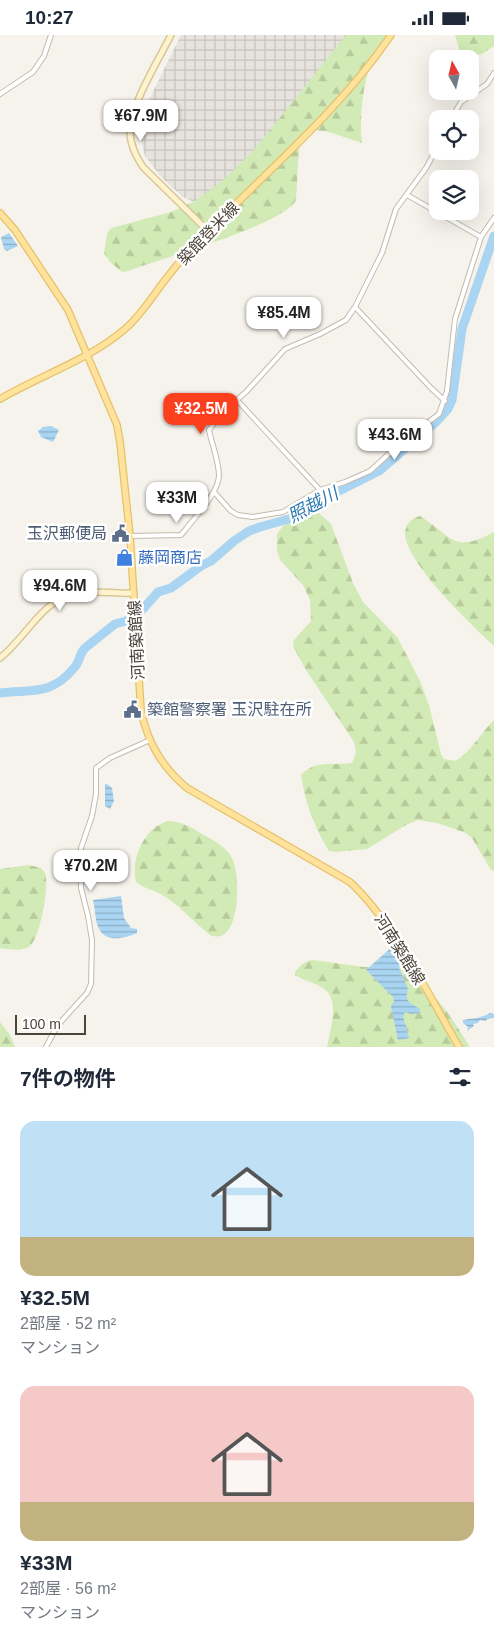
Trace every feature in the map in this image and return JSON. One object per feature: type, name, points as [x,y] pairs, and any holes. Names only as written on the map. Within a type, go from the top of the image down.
[{"type":"main road","name":"築館登米線","points":[[0,399],[87,354],[126,329],[144,309],[174,268],[208,231],[329,112],[358,79],[391,35]]},
{"type":"main road","name":"河南築館線","points":[[0,213],[15,230],[68,310],[117,425],[130,536],[142,711],[150,740],[163,764],[187,788],[350,882],[362,894],[401,949],[459,1047]]},
{"type":"street","points":[[0,94],[33,72],[44,56],[51,35]]},
{"type":"street","points":[[171,35],[132,115],[130,130],[132,144],[136,157],[143,167],[208,231]]},
{"type":"street","points":[[456,110],[461,102],[487,84],[494,73]]},
{"type":"street","points":[[130,536],[181,535],[214,492],[218,482],[219,474],[209,430],[211,425],[266,372],[285,349],[346,320],[355,307],[382,253],[396,209],[430,160]]},
{"type":"street","points":[[407,195],[481,237]]},
{"type":"street","points":[[214,492],[231,511],[238,515],[253,517],[283,511],[320,490],[370,471],[403,441],[440,414],[445,401],[455,319],[481,237],[494,218]]},
{"type":"street","points":[[355,307],[445,401]]},
{"type":"street","points":[[237,400],[320,490]]},
{"type":"street","points":[[0,658],[35,621],[65,597],[80,593],[134,593]]},
{"type":"street","points":[[46,1047],[57,1026],[87,993],[91,984],[92,940],[81,888],[81,848],[92,816],[96,794],[96,768],[110,759],[150,740]]},
{"type":"shaded area","points":[[181,35],[382,35],[216,212],[183,197],[161,177],[145,156],[138,128],[143,112]]},
{"type":"green space","points":[[346,35],[395,35],[376,55],[370,66],[362,112],[362,143],[326,131],[310,130],[303,137],[299,148],[296,200],[287,210],[246,230],[128,271],[122,272],[110,262],[104,253],[107,234],[111,228],[171,212],[193,202],[221,182],[254,150]]},
{"type":"green space","points":[[455,35],[494,35],[494,46],[482,54],[479,54],[479,50],[459,50]]},
{"type":"green space","points":[[308,511],[319,513],[331,524],[353,583],[363,602],[397,637],[421,683],[444,759],[456,761],[494,720],[494,871],[491,870],[472,838],[466,833],[437,823],[418,820],[406,825],[367,849],[336,852],[329,851],[319,833],[308,805],[301,775],[306,770],[318,765],[352,763],[356,753],[354,742],[306,670],[293,646],[294,640],[311,621],[310,600],[303,585],[280,560],[277,550],[277,534],[283,526]]},
{"type":"green space","points":[[420,516],[447,536],[461,542],[470,542],[494,532],[494,646],[455,608],[424,572],[413,555],[406,540],[406,528],[408,523]]},
{"type":"green space","points":[[167,821],[181,823],[194,829],[227,850],[232,858],[237,879],[236,907],[233,921],[228,931],[220,936],[210,935],[170,900],[136,882],[135,864],[141,846],[152,831]]},
{"type":"green space","points":[[29,865],[41,868],[46,877],[44,903],[37,934],[34,941],[27,948],[15,950],[0,948],[0,869]]},
{"type":"green space","points":[[313,960],[364,967],[401,966],[419,978],[449,1014],[470,1047],[327,1047],[333,1015],[332,999],[323,988],[295,975],[295,972],[302,964]]},
{"type":"green space","points":[[0,1022],[10,1035],[15,1047],[0,1047]]},
{"type":"water","points":[[9,233],[18,246],[7,251],[4,249],[1,237]]},
{"type":"water","points":[[51,426],[59,430],[53,442],[41,437],[38,431],[43,427]]},
{"type":"water","points":[[105,784],[112,788],[114,801],[110,809],[105,806]]},
{"type":"water","points":[[121,896],[124,918],[131,928],[137,929],[137,933],[120,938],[109,937],[104,935],[97,924],[93,900]]},
{"type":"water","points":[[394,945],[400,960],[399,968],[408,989],[407,999],[420,1009],[420,1013],[411,1014],[405,1012],[403,1016],[409,1038],[398,1040],[391,1006],[394,1001],[393,997],[366,970]]},
{"type":"water","points":[[490,1013],[494,1014],[494,1018],[487,1019],[486,1021],[480,1020],[467,1031],[468,1027],[463,1023],[463,1020]]},
{"type":"waterway","name":"照越川","points":[[0,693],[31,691],[57,683],[76,666],[85,648],[115,624],[126,621],[142,610],[158,592],[171,588],[211,561],[249,531],[296,517],[327,497],[379,471],[436,422],[448,409],[452,400],[462,329],[494,236]]},
{"type":"place","name":"玉沢郵便局","points":[[121,533]]},
{"type":"place","name":"藤岡商店","points":[[124,557]]},
{"type":"place","name":"築館警察署 玉沢駐在所","points":[[133,709]]}]
